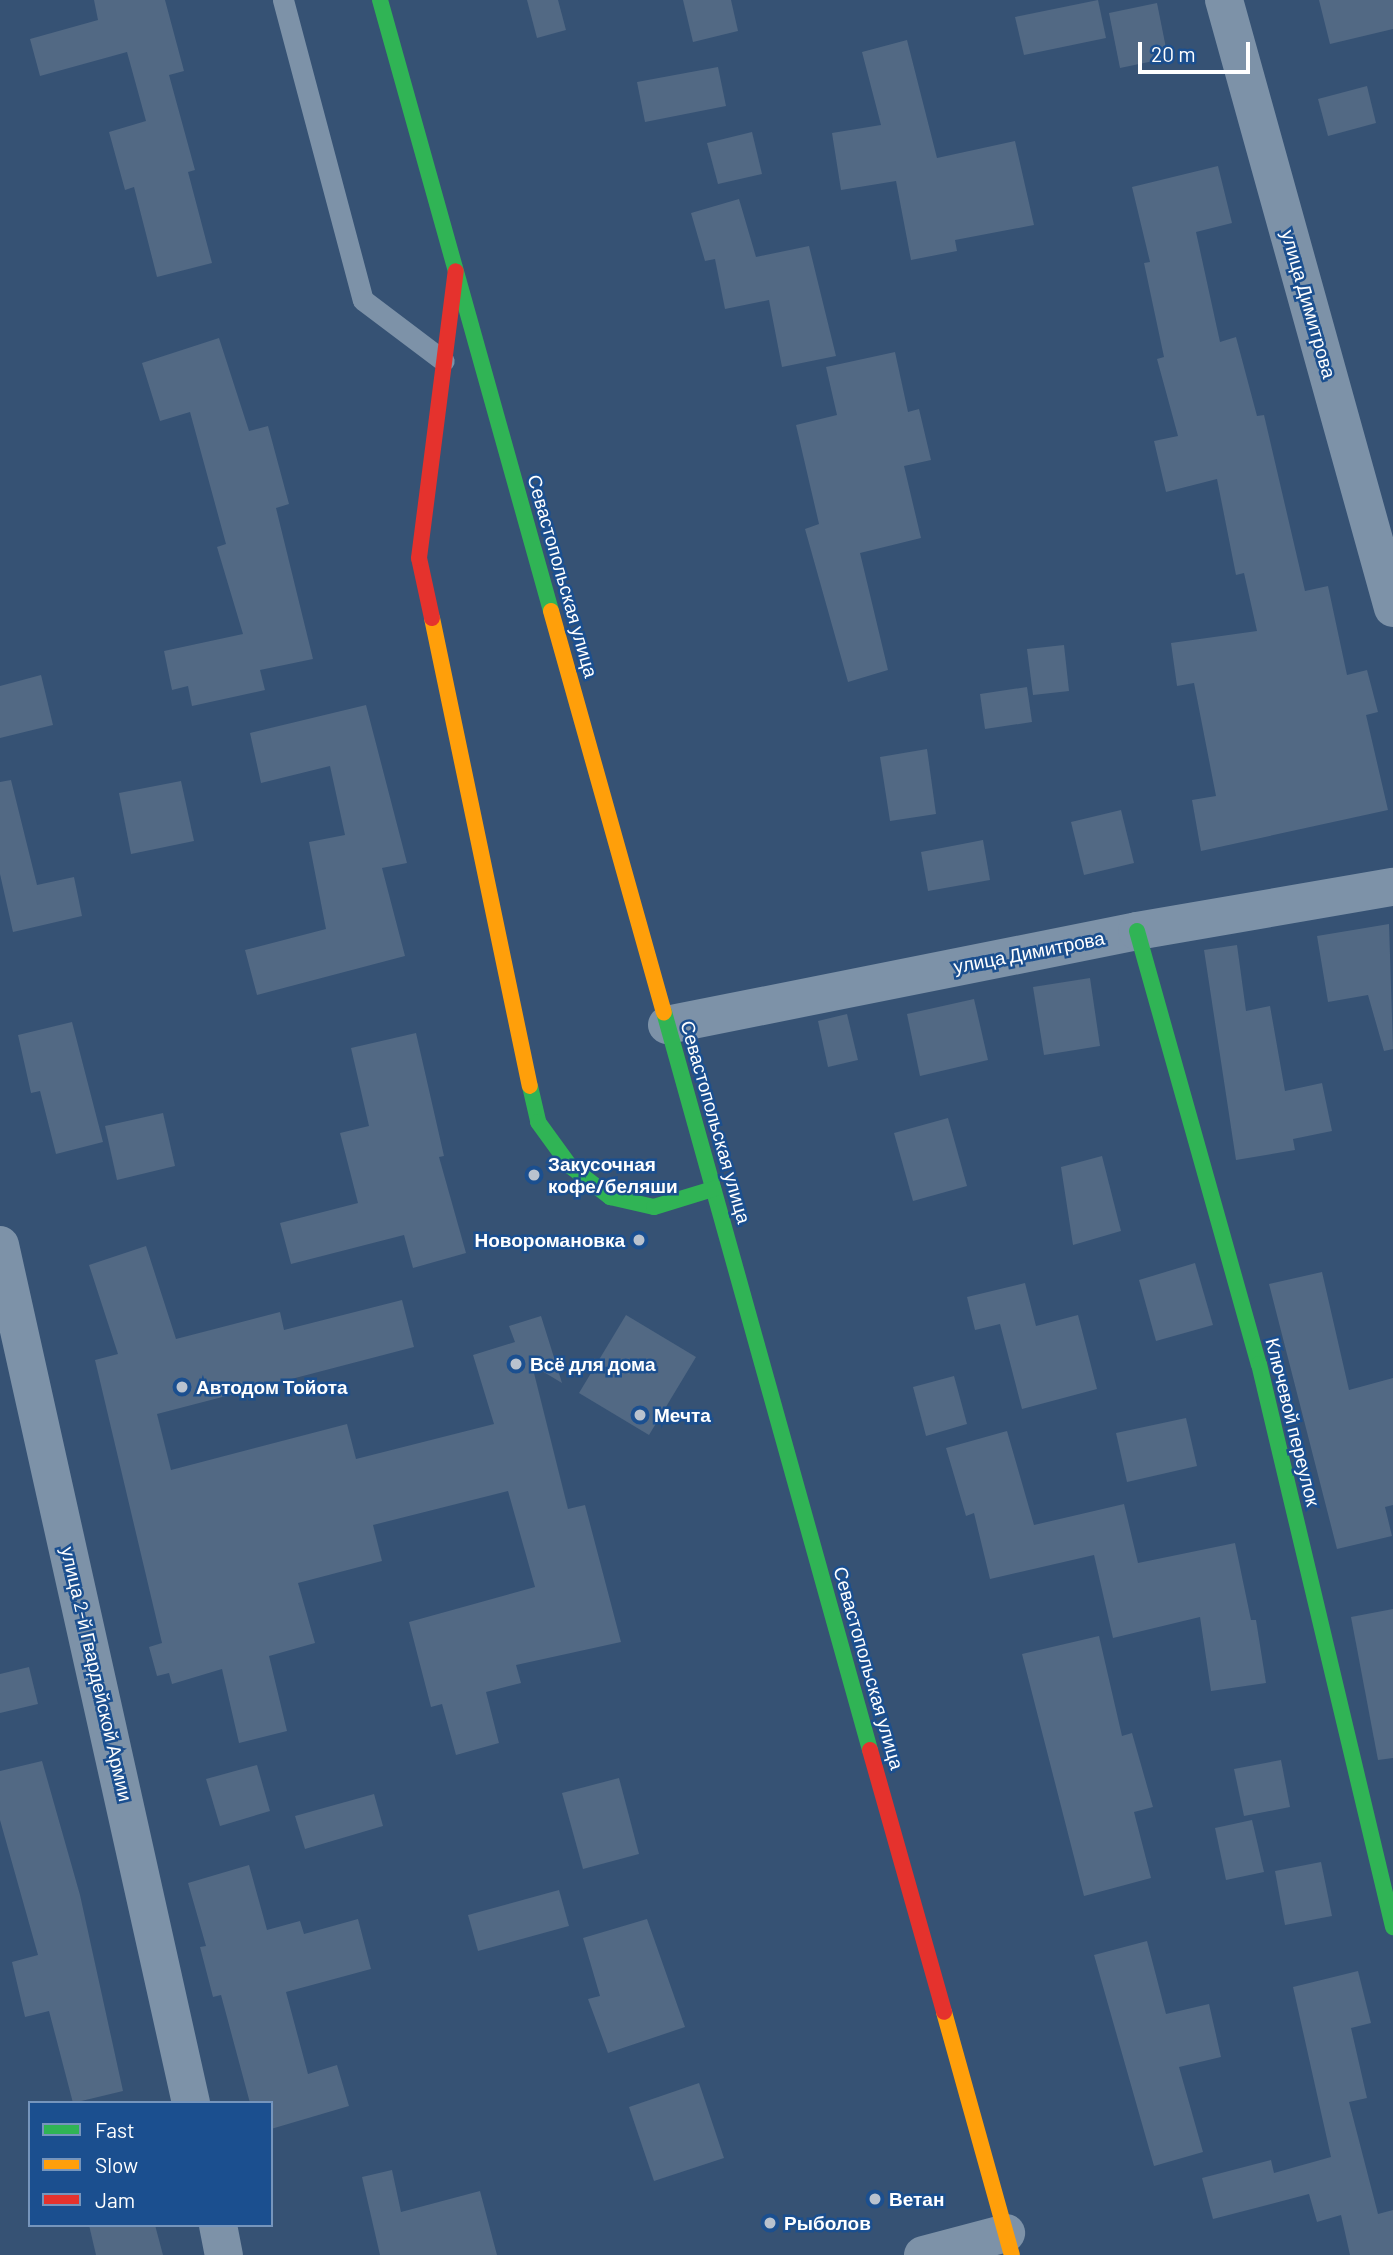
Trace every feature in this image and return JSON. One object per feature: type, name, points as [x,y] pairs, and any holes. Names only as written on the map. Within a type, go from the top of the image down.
[{"type":"main road","name":"Севастопольская улица","points":[[380,0],[1009,2244]]},
{"type":"main road","points":[[456,271],[419,558],[538,1122],[570,1166],[610,1197],[654,1207],[713,1189]]},
{"type":"main road","name":"Ключевой переулок","points":[[1137,931],[1259,1364],[1393,1927]]},
{"type":"street","name":"улица Димитрова","points":[[1224,0],[1393,608]]},
{"type":"street","name":"улица Димитрова","points":[[667,1025],[1137,931],[1393,887]]},
{"type":"street","name":"улица 2-й Гвардейской Армии","points":[[0,1245],[191,2101]]},
{"type":"street","points":[[218,2227],[224,2255]]},
{"type":"street","points":[[923,2255],[1009,2244]]},
{"type":"lane","points":[[283,0],[363,300],[444,361]]},
{"type":"building","points":[[94,0],[165,0],[184,71],[169,75],[195,170],[188,172],[212,263],[157,277],[134,187],[125,190],[109,132],[146,121],[127,52],[40,76],[30,39],[98,20]]},
{"type":"building","points":[[527,0],[558,0],[566,30],[537,38]]},
{"type":"building","points":[[683,0],[731,0],[738,31],[693,42]]},
{"type":"building","points":[[1098,0],[1106,38],[1024,55],[1015,17]]},
{"type":"building","points":[[1319,0],[1393,0],[1393,29],[1330,44]]},
{"type":"building","points":[[1157,3],[1168,58],[1120,68],[1109,13]]},
{"type":"building","points":[[907,40],[937,158],[1015,141],[1034,225],[955,240],[957,251],[911,260],[896,181],[841,190],[832,133],[881,125],[862,52]]},
{"type":"building","points":[[718,67],[726,106],[645,122],[637,82]]},
{"type":"building","points":[[1367,86],[1376,123],[1328,136],[1318,99]]},
{"type":"building","points":[[752,132],[762,174],[718,184],[707,143]]},
{"type":"building","points":[[1218,166],[1232,223],[1196,232],[1220,342],[1236,337],[1257,416],[1264,415],[1305,591],[1328,586],[1347,675],[1367,670],[1378,712],[1366,715],[1388,810],[1201,851],[1192,800],[1216,796],[1194,683],[1177,686],[1171,643],[1257,631],[1244,573],[1236,575],[1217,479],[1166,492],[1154,441],[1178,436],[1157,359],[1164,357],[1144,263],[1150,262],[1132,187]]},
{"type":"building","points":[[739,199],[756,257],[809,246],[836,356],[782,367],[769,300],[725,309],[715,259],[705,261],[691,213]]},
{"type":"building","points":[[219,338],[249,431],[268,426],[289,504],[276,508],[313,659],[260,670],[265,690],[192,706],[188,686],[172,690],[164,651],[243,634],[217,547],[226,544],[190,412],[160,421],[142,363]]},
{"type":"building","points":[[895,352],[908,412],[919,409],[931,460],[904,466],[921,538],[860,553],[888,670],[848,682],[805,529],[819,524],[796,425],[837,415],[826,367]]},
{"type":"building","points":[[1064,645],[1069,691],[1033,695],[1027,649]]},
{"type":"building","points":[[41,675],[53,725],[0,738],[0,686]]},
{"type":"building","points":[[1027,687],[1032,722],[985,729],[980,694]]},
{"type":"building","points":[[366,705],[407,863],[382,868],[405,956],[257,995],[245,950],[326,929],[309,842],[345,835],[330,766],[261,783],[250,733]]},
{"type":"building","points":[[927,749],[936,814],[890,821],[880,757]]},
{"type":"building","points":[[11,780],[37,885],[74,877],[82,916],[13,932],[0,874],[0,782]]},
{"type":"building","points":[[181,781],[194,841],[131,854],[119,793]]},
{"type":"building","points":[[1121,810],[1134,863],[1084,875],[1071,822]]},
{"type":"building","points":[[983,840],[990,880],[928,891],[921,852]]},
{"type":"building","points":[[1389,924],[1393,1049],[1384,1051],[1368,995],[1328,1002],[1317,936]]},
{"type":"building","points":[[1237,945],[1246,1011],[1270,1006],[1285,1091],[1322,1083],[1332,1131],[1293,1139],[1295,1150],[1236,1160],[1204,950]]},
{"type":"building","points":[[1090,978],[1100,1046],[1044,1055],[1033,987]]},
{"type":"building","points":[[974,999],[988,1060],[920,1076],[907,1014]]},
{"type":"building","points":[[847,1014],[858,1060],[828,1067],[818,1021]]},
{"type":"building","points":[[72,1022],[103,1142],[56,1154],[40,1091],[31,1093],[18,1035]]},
{"type":"building","points":[[416,1033],[444,1156],[439,1157],[466,1253],[413,1268],[404,1235],[291,1264],[280,1223],[358,1203],[340,1133],[369,1126],[351,1048]]},
{"type":"building","points":[[163,1113],[175,1166],[117,1180],[105,1126]]},
{"type":"building","points":[[948,1118],[967,1186],[913,1201],[894,1133]]},
{"type":"building","points":[[1102,1156],[1121,1231],[1073,1245],[1061,1167]]},
{"type":"building","points":[[146,1246],[176,1339],[280,1312],[284,1330],[402,1300],[414,1347],[157,1414],[171,1470],[347,1424],[356,1459],[494,1424],[473,1355],[515,1342],[509,1326],[541,1316],[562,1383],[532,1365],[568,1509],[585,1505],[621,1642],[516,1665],[521,1683],[486,1692],[499,1743],[456,1755],[442,1704],[431,1707],[409,1622],[535,1587],[508,1491],[373,1525],[382,1561],[298,1583],[315,1643],[269,1656],[287,1731],[239,1743],[222,1669],[172,1684],[169,1673],[157,1676],[149,1647],[162,1643],[95,1360],[118,1354],[89,1265]]},
{"type":"building","points":[[1195,1263],[1213,1325],[1156,1341],[1139,1280]]},
{"type":"building","points":[[1322,1272],[1349,1390],[1393,1378],[1393,1505],[1385,1507],[1392,1536],[1337,1549],[1269,1284]]},
{"type":"building","points":[[1025,1283],[1036,1326],[1078,1315],[1097,1389],[1022,1409],[1000,1324],[975,1330],[967,1297]]},
{"type":"building","points":[[626,1315],[696,1357],[649,1435],[579,1393]]},
{"type":"building","points":[[954,1376],[967,1424],[926,1436],[913,1387]]},
{"type":"building","points":[[1186,1418],[1197,1466],[1127,1482],[1116,1433]]},
{"type":"building","points":[[1007,1431],[1034,1525],[1124,1504],[1138,1563],[1235,1543],[1251,1620],[1256,1620],[1266,1683],[1211,1691],[1200,1617],[1113,1638],[1094,1555],[990,1579],[974,1513],[966,1516],[946,1448]]},
{"type":"building","points":[[1393,1609],[1393,1758],[1378,1760],[1351,1617]]},
{"type":"building","points":[[1099,1636],[1122,1736],[1132,1733],[1153,1807],[1134,1812],[1151,1878],[1084,1896],[1022,1654]]},
{"type":"building","points":[[29,1667],[38,1704],[0,1713],[0,1674]]},
{"type":"building","points":[[1281,1760],[1290,1807],[1244,1816],[1234,1769]]},
{"type":"building","points":[[42,1761],[80,1895],[123,2091],[72,2101],[49,2011],[25,2017],[12,1962],[38,1955],[0,1820],[0,1771]]},
{"type":"building","points":[[257,1765],[270,1811],[220,1826],[206,1779]]},
{"type":"building","points":[[619,1778],[639,1854],[583,1869],[562,1793]]},
{"type":"building","points":[[374,1794],[383,1826],[305,1849],[295,1816]]},
{"type":"building","points":[[1252,1820],[1264,1872],[1226,1880],[1215,1828]]},
{"type":"building","points":[[1321,1862],[1332,1916],[1285,1925],[1275,1871]]},
{"type":"building","points":[[249,1865],[267,1930],[300,1921],[304,1934],[358,1919],[371,1969],[286,1992],[308,2074],[337,2065],[349,2106],[273,2128],[273,2101],[249,2101],[221,1995],[213,1997],[200,1947],[206,1946],[188,1883]]},
{"type":"building","points":[[559,1890],[569,1926],[478,1951],[468,1915]]},
{"type":"building","points":[[647,1919],[685,2027],[608,2053],[588,1999],[600,1996],[583,1938]]},
{"type":"building","points":[[1147,1941],[1166,2014],[1209,2004],[1221,2057],[1179,2067],[1203,2152],[1154,2166],[1094,1955]]},
{"type":"building","points":[[1358,1971],[1371,2023],[1351,2028],[1367,2098],[1349,2102],[1378,2214],[1393,2210],[1393,2255],[1350,2255],[1341,2215],[1317,2222],[1309,2194],[1213,2219],[1202,2178],[1271,2160],[1274,2173],[1331,2157],[1293,1987]]},
{"type":"building","points":[[699,2083],[724,2158],[654,2181],[629,2107]]},
{"type":"building","points":[[392,2170],[401,2212],[480,2191],[497,2255],[380,2255],[362,2177]]},
{"type":"building","points":[[89,2227],[156,2227],[163,2255],[96,2255]]},
{"type":"traffic: fast","points":[[380,0],[551,611]]},
{"type":"traffic: fast","points":[[1137,931],[1259,1364],[1393,1927]]},
{"type":"traffic: fast","points":[[664,1012],[870,1750]]},
{"type":"traffic: fast","points":[[530,1086],[538,1122],[570,1166],[610,1197],[654,1207],[713,1189]]},
{"type":"traffic: slow","points":[[551,611],[664,1012]]},
{"type":"traffic: slow","points":[[432,618],[530,1086]]},
{"type":"traffic: slow","points":[[944,2012],[1012,2255]]},
{"type":"traffic: jam","points":[[432,618],[419,558],[456,271]]},
{"type":"traffic: jam","points":[[870,1750],[944,2012]]},
{"type":"place","name":"Закусочная кофе/беляши","points":[[534,1175]]},
{"type":"place","name":"Новоромановка","points":[[639,1240]]},
{"type":"place","name":"Всё для дома","points":[[516,1364]]},
{"type":"place","name":"Автодом Тойота","points":[[182,1387]]},
{"type":"place","name":"Мечта","points":[[640,1415]]},
{"type":"place","name":"Ветан","points":[[875,2199]]},
{"type":"place","name":"Рыболов","points":[[770,2223]]}]
